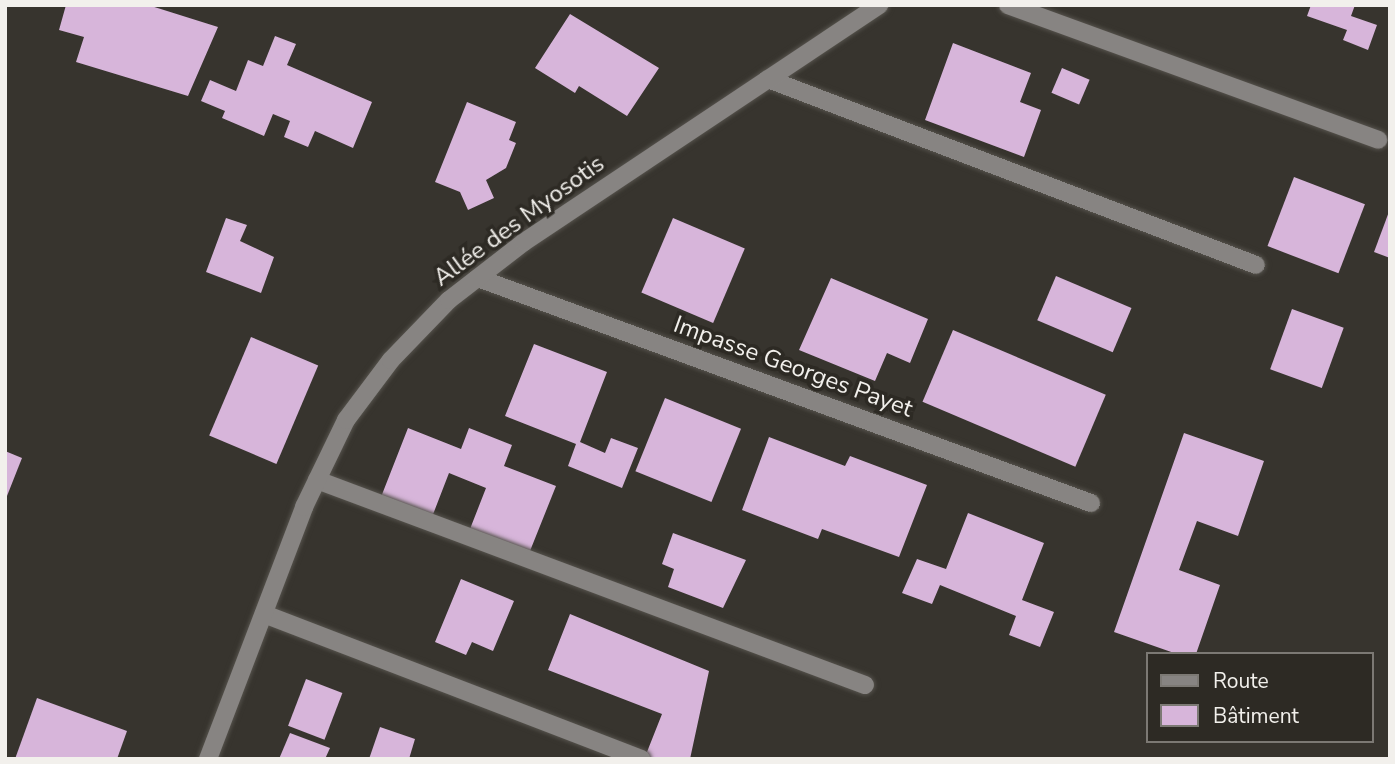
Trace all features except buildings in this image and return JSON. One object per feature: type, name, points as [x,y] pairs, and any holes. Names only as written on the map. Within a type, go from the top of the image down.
[{"type":"street","name":"Allée des Myosotis","points":[[208,759],[317,480],[346,420],[391,360],[449,300],[478,278],[879,5]]},
{"type":"street","points":[[1009,5],[1378,139]]},
{"type":"street","points":[[768,79],[1255,265]]},
{"type":"street","name":"Impasse Georges Payet","points":[[478,278],[1091,503]]},
{"type":"street","points":[[317,480],[865,685]]},
{"type":"street","points":[[264,614],[641,759]]}]
